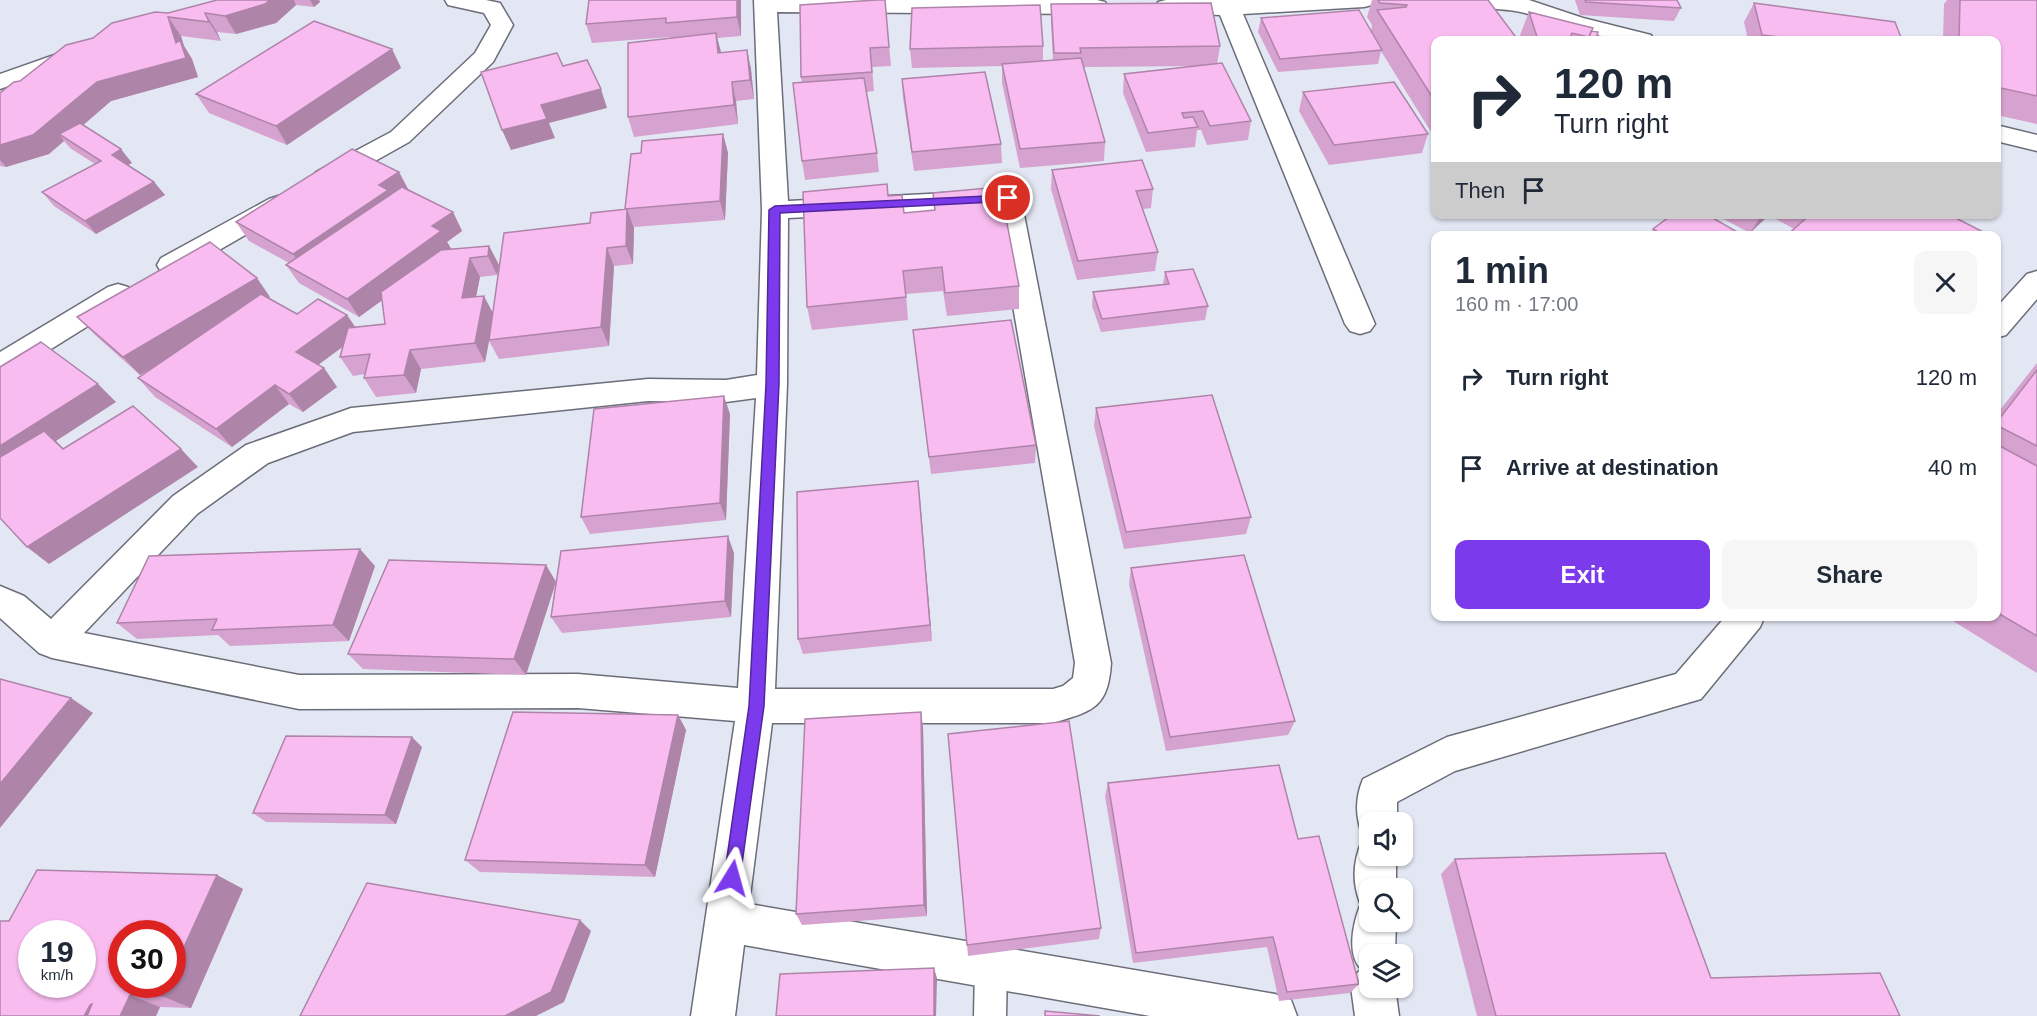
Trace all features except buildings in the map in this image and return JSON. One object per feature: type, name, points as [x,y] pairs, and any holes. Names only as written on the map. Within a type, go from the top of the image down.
[{"type":"street","points":[[0,366],[144,280],[400,137],[485,57],[502,25],[492,8],[456,0]]},
{"type":"street","points":[[1146,7],[1229,8],[1364,0]]},
{"type":"street","points":[[1447,0],[1527,3],[1575,23],[1627,36]]},
{"type":"street","points":[[712,1016],[756,706],[772,384],[775,210],[765,2],[1122,7]]},
{"type":"street","points":[[1229,8],[1360,324]]},
{"type":"street","points":[[0,82],[96,47]]},
{"type":"street","points":[[2001,134],[2037,143]]},
{"type":"street","points":[[0,601],[12,608],[52,642],[299,692],[578,691],[756,706],[1053,706],[1074,700],[1090,686],[1093,663],[1008,198],[775,210]]},
{"type":"street","points":[[2001,322],[2037,281]]},
{"type":"street","points":[[52,642],[185,505],[257,454],[351,420],[648,390],[726,391],[772,384]]},
{"type":"street","points":[[1377,812],[1377,792],[1447,755],[1688,687],[1744,621]]},
{"type":"street","points":[[726,921],[1275,1016]]},
{"type":"street","points":[[1375,998],[1377,1016]]},
{"type":"lane","points":[[990,1016],[991,967]]},
{"type":"route","points":[[732,878],[756,706],[772,384],[775,210],[1008,198]]}]
